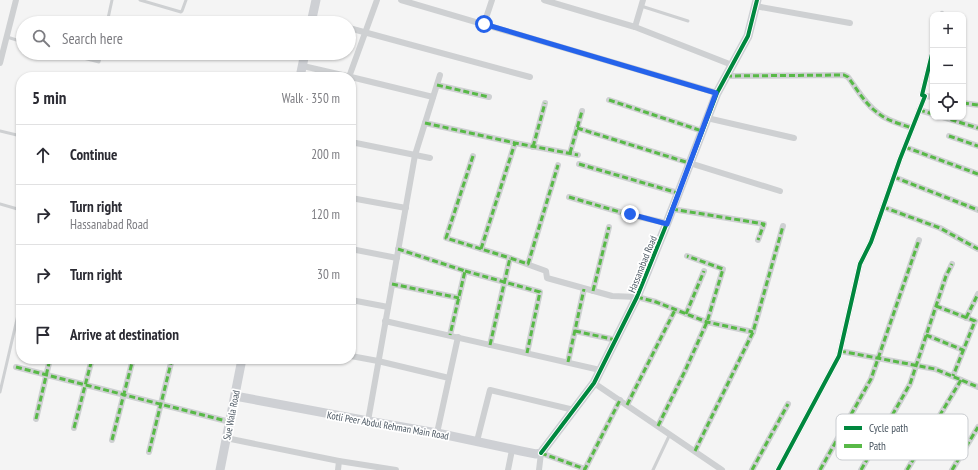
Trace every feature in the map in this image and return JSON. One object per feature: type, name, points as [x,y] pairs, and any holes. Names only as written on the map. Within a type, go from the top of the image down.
[{"type":"street","points":[[0,63],[16,0]]},
{"type":"street","points":[[313,16],[316,0]]},
{"type":"street","points":[[352,72],[377,0]]},
{"type":"street","points":[[401,0],[716,93]]},
{"type":"street","points":[[484,24],[492,0]]},
{"type":"street","points":[[545,0],[635,27],[732,65]]},
{"type":"street","points":[[635,27],[642,3]]},
{"type":"street","points":[[756,3],[850,23]]},
{"type":"street","name":"Hassanabad Road","points":[[541,453],[594,383],[637,297],[667,224],[716,93],[748,36],[756,3]]},
{"type":"street","points":[[356,30],[530,77]]},
{"type":"street","points":[[301,72],[304,60]]},
{"type":"street","points":[[925,96],[922,95],[930,62]]},
{"type":"street","points":[[303,66],[329,72]]},
{"type":"street","points":[[368,421],[415,155],[440,75]]},
{"type":"street","points":[[726,76],[848,77],[868,105],[879,114],[912,128]]},
{"type":"street","points":[[356,78],[433,97]]},
{"type":"street","points":[[437,85],[489,97]]},
{"type":"street","points":[[925,96],[930,97]]},
{"type":"street","points":[[778,470],[839,356],[860,264],[871,242],[925,96]]},
{"type":"street","points":[[609,100],[702,131]]},
{"type":"street","points":[[533,146],[545,103]]},
{"type":"street","points":[[966,103],[978,105]]},
{"type":"street","points":[[919,110],[930,113]]},
{"type":"street","points":[[570,153],[582,111]]},
{"type":"street","points":[[707,118],[794,138]]},
{"type":"street","points":[[952,120],[978,128]]},
{"type":"street","points":[[425,124],[515,144],[578,155]]},
{"type":"street","points":[[577,128],[690,164],[780,190]]},
{"type":"street","points":[[949,136],[978,146]]},
{"type":"street","points":[[356,143],[430,158]]},
{"type":"street","points":[[481,249],[515,144]]},
{"type":"street","points":[[905,147],[978,174]]},
{"type":"street","points":[[473,156],[446,238],[546,271],[547,278],[612,296],[637,297],[656,302],[707,322],[753,332]]},
{"type":"street","points":[[579,164],[678,193]]},
{"type":"street","points":[[528,264],[558,165]]},
{"type":"street","points":[[894,177],[978,210]]},
{"type":"street","points":[[569,197],[667,224]]},
{"type":"street","points":[[356,199],[406,208]]},
{"type":"street","points":[[883,208],[940,228],[978,249]]},
{"type":"street","points":[[672,209],[764,224],[758,240]]},
{"type":"street","points":[[694,451],[753,332],[783,226]]},
{"type":"street","points":[[593,291],[609,227]]},
{"type":"street","points":[[851,414],[871,379],[918,240]]},
{"type":"street","points":[[398,249],[465,271],[540,292],[527,353]]},
{"type":"street","points":[[356,251],[397,258]]},
{"type":"street","points":[[658,426],[686,371],[707,322],[723,270],[687,256]]},
{"type":"street","points":[[490,345],[510,258]]},
{"type":"street","points":[[893,414],[910,384],[946,276],[952,264]]},
{"type":"street","points":[[450,335],[465,271]]},
{"type":"street","points":[[686,314],[704,271]]},
{"type":"street","points":[[392,284],[459,298]]},
{"type":"street","points":[[568,362],[584,288]]},
{"type":"street","points":[[966,318],[978,294]]},
{"type":"street","points":[[356,301],[388,307]]},
{"type":"street","points":[[936,306],[975,321],[953,376]]},
{"type":"street","points":[[627,405],[675,310]]},
{"type":"street","points":[[385,321],[600,370]]},
{"type":"street","points":[[575,331],[616,340]]},
{"type":"street","points":[[971,332],[978,335]]},
{"type":"street","points":[[926,335],[963,350]]},
{"type":"street","points":[[437,433],[458,337]]},
{"type":"street","points":[[840,351],[935,369],[978,387]]},
{"type":"street","points":[[356,357],[449,378]]},
{"type":"street","points":[[36,419],[49,364]]},
{"type":"street","points":[[74,428],[91,364]]},
{"type":"street","points":[[112,440],[132,364]]},
{"type":"street","points":[[149,452],[171,364]]},
{"type":"street","name":"Sue Wala Road","points":[[220,470],[241,364]]},
{"type":"street","points":[[16,367],[230,422]]},
{"type":"street","points":[[941,414],[961,380]]},
{"type":"street","points":[[594,383],[722,470]]},
{"type":"street","points":[[477,441],[490,390],[574,410]]},
{"type":"street","name":"Kotli Peer Abdul Rehman Main Road","points":[[235,396],[437,433],[512,450],[536,454],[541,453]]},
{"type":"street","points":[[539,470],[541,453],[586,470],[620,400]]},
{"type":"street","points":[[752,470],[788,404]]},
{"type":"street","points":[[968,444],[978,427]]},
{"type":"street","points":[[226,438],[339,461],[394,470]]},
{"type":"street","points":[[820,470],[836,441]]},
{"type":"street","points":[[508,470],[512,450]]},
{"type":"street","points":[[860,470],[866,460]]},
{"type":"street","points":[[907,470],[913,460]]},
{"type":"street","points":[[952,470],[958,460]]},
{"type":"street","points":[[338,470],[339,461]]},
{"type":"lane","points":[[109,16],[112,0]]},
{"type":"lane","points":[[140,0],[181,12],[186,0]]},
{"type":"lane","points":[[642,3],[688,21]]},
{"type":"lane","points":[[7,37],[16,40]]},
{"type":"lane","points":[[0,131],[16,135]]},
{"type":"lane","points":[[0,204],[16,209]]},
{"type":"lane","points":[[0,392],[16,323]]},
{"type":"lane","points":[[653,470],[670,434]]},
{"type":"marked path","points":[[726,76],[844,75],[848,77],[865,101],[878,113],[890,120],[912,128]]},
{"type":"marked path","points":[[437,85],[489,97]]},
{"type":"marked path","points":[[609,100],[702,131]]},
{"type":"marked path","points":[[533,147],[545,103]]},
{"type":"marked path","points":[[966,103],[978,105]]},
{"type":"marked path","points":[[919,110],[930,113]]},
{"type":"marked path","points":[[570,153],[582,111]]},
{"type":"marked path","points":[[952,120],[978,128]]},
{"type":"marked path","points":[[425,123],[578,155]]},
{"type":"marked path","points":[[577,128],[689,163]]},
{"type":"marked path","points":[[949,136],[978,146]]},
{"type":"marked path","points":[[481,249],[515,143]]},
{"type":"marked path","points":[[905,147],[978,174]]},
{"type":"marked path","points":[[473,156],[446,238],[510,258]]},
{"type":"marked path","points":[[579,164],[678,193]]},
{"type":"marked path","points":[[490,345],[510,258],[528,264],[558,165]]},
{"type":"marked path","points":[[894,177],[978,210]]},
{"type":"marked path","points":[[569,197],[630,215],[667,223]]},
{"type":"marked path","points":[[883,207],[940,228],[978,249]]},
{"type":"marked path","points":[[672,209],[764,224],[758,240]]},
{"type":"marked path","points":[[695,451],[753,332],[783,226]]},
{"type":"marked path","points":[[593,291],[609,227]]},
{"type":"marked path","points":[[851,414],[871,379],[919,240]]},
{"type":"marked path","points":[[398,249],[465,271],[450,335]]},
{"type":"marked path","points":[[658,426],[707,322],[723,269],[687,256]]},
{"type":"marked path","points":[[893,414],[910,384],[946,276],[952,264]]},
{"type":"marked path","points":[[465,271],[540,292],[527,353]]},
{"type":"marked path","points":[[686,314],[704,271]]},
{"type":"marked path","points":[[392,284],[459,298]]},
{"type":"marked path","points":[[568,362],[584,289]]},
{"type":"marked path","points":[[966,318],[978,294]]},
{"type":"marked path","points":[[637,297],[656,302],[707,322],[753,332]]},
{"type":"marked path","points":[[936,306],[975,321],[953,376]]},
{"type":"marked path","points":[[627,405],[675,310]]},
{"type":"marked path","points":[[575,331],[616,340]]},
{"type":"marked path","points":[[926,335],[963,350]]},
{"type":"marked path","points":[[840,351],[935,369],[978,387]]},
{"type":"marked path","points":[[36,419],[49,364]]},
{"type":"marked path","points":[[74,428],[91,364]]},
{"type":"marked path","points":[[112,440],[132,364]]},
{"type":"marked path","points":[[149,452],[171,364]]},
{"type":"marked path","points":[[16,367],[230,422]]},
{"type":"marked path","points":[[941,414],[961,380]]},
{"type":"marked path","points":[[541,453],[585,469],[620,400]]},
{"type":"marked path","points":[[752,470],[788,404]]},
{"type":"marked path","points":[[968,444],[978,427]]},
{"type":"marked path","points":[[820,470],[836,441]]},
{"type":"marked path","points":[[861,470],[867,460]]},
{"type":"marked path","points":[[907,470],[913,460]]},
{"type":"marked path","points":[[952,470],[958,460]]},
{"type":"cycle path","points":[[541,453],[594,383],[637,297],[717,93],[748,36],[757,0]]},
{"type":"cycle path","points":[[778,470],[839,356],[860,264],[871,242],[900,159],[925,96],[922,95],[930,62]]},
{"type":"route","points":[[484,24],[716,93],[667,224],[630,214]]}]
